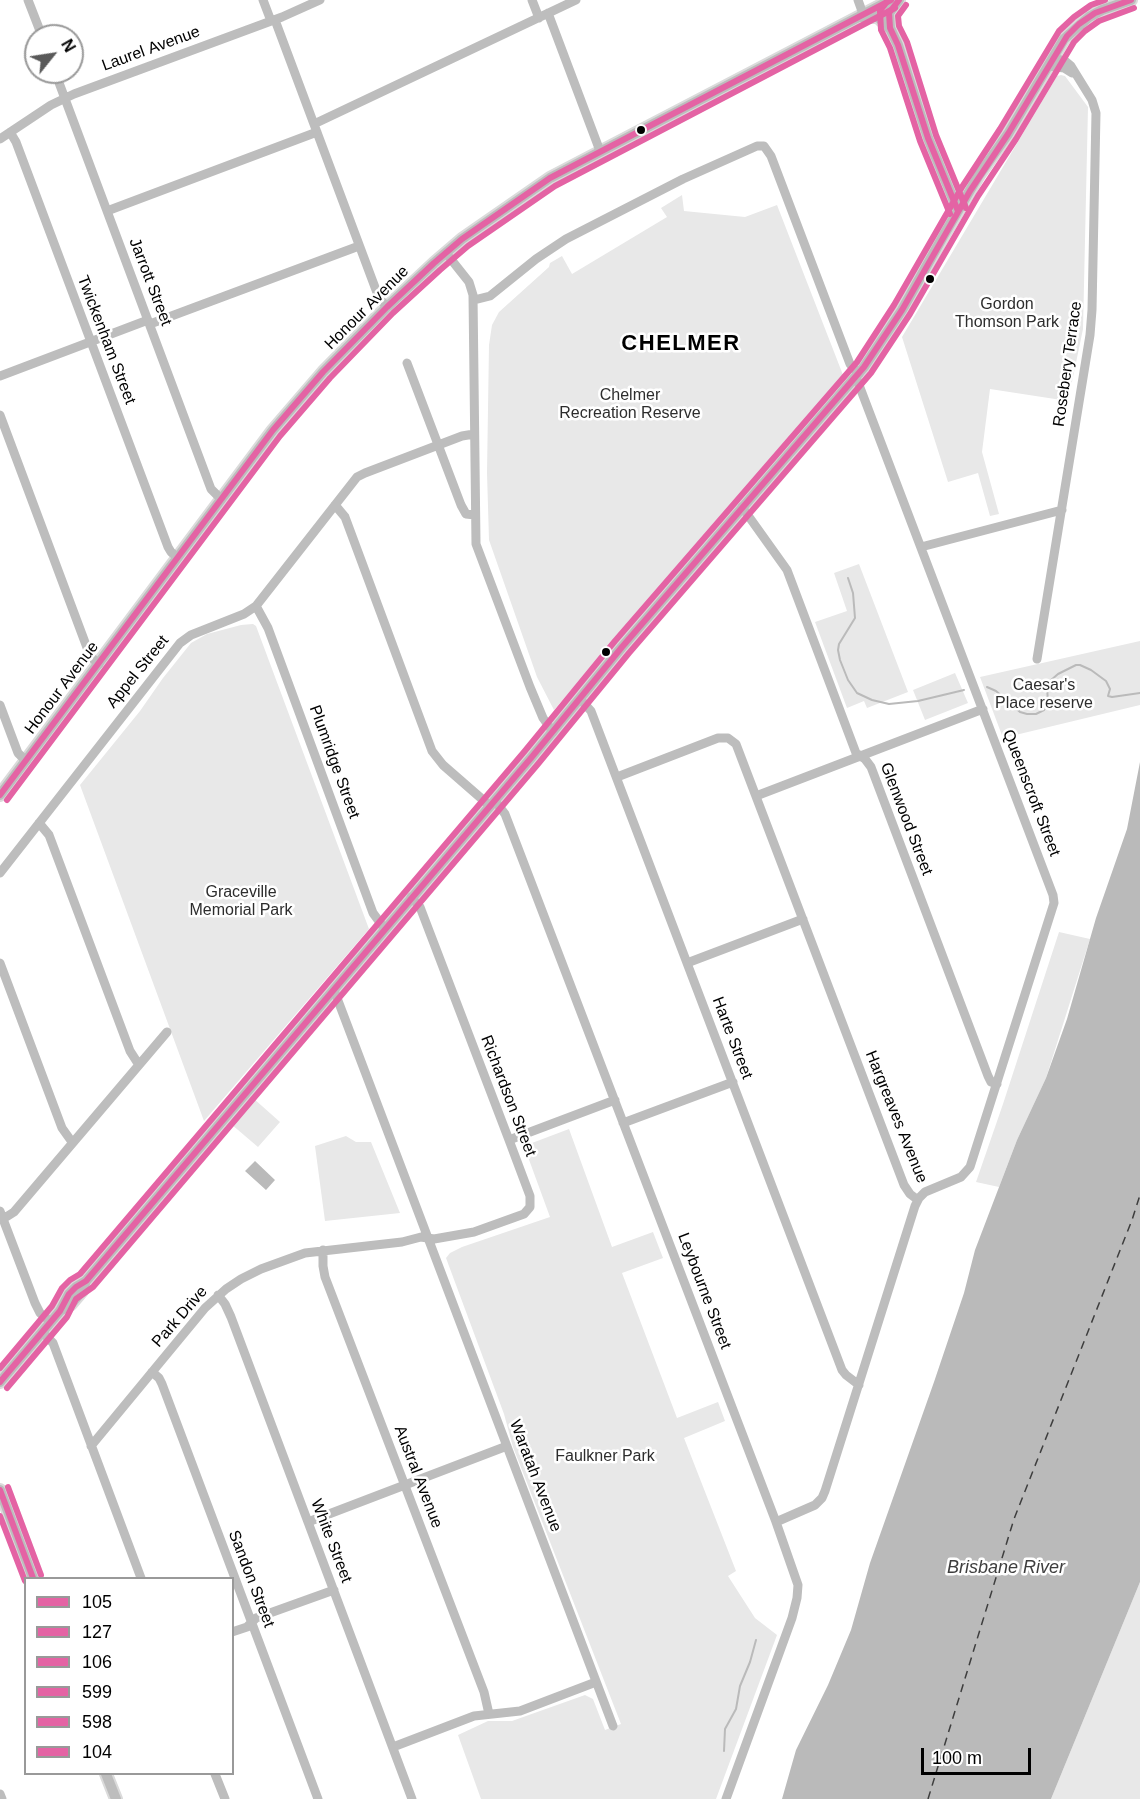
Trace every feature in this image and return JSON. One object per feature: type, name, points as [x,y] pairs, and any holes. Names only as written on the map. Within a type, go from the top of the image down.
[{"type":"main road","name":"Honour Avenue","points":[[0,795],[273,430],[299,399],[387,308],[446,253],[535,188],[600,151],[891,0]]},
{"type":"main road","points":[[899,0],[889,13],[891,30],[928,138],[958,212]]},
{"type":"main road","points":[[1,1378],[60,1311],[71,1304],[82,1291],[86,1281],[384,928],[873,355],[1062,42],[1079,24],[1102,10],[1131,0]]},
{"type":"main road","points":[[860,15],[878,17],[891,30]]},
{"type":"main road","points":[[0,1490],[33,1577]]},
{"type":"main road","points":[[107,1775],[116,1799]]},
{"type":"street","points":[[28,0],[37,24]]},
{"type":"street","points":[[263,0],[316,128],[379,298],[387,308]]},
{"type":"street","name":"Laurel Avenue","points":[[0,139],[65,98],[273,20],[320,0]]},
{"type":"street","points":[[532,0],[539,18]]},
{"type":"street","points":[[107,211],[316,128],[576,0]]},
{"type":"street","points":[[858,0],[860,15]]},
{"type":"street","points":[[548,13],[600,151]]},
{"type":"street","name":"Rosebery Terrace","points":[[1037,659],[1090,334],[1097,117],[1091,98],[1068,63],[1051,62]]},
{"type":"street","name":"Jarrott Street","points":[[60,84],[211,489],[221,499]]},
{"type":"street","name":"Twickenham Street","points":[[10,132],[16,142],[168,547],[177,557]]},
{"type":"street","name":"Queenscroft Street","points":[[474,300],[492,295],[536,259],[566,239],[683,179],[754,148],[764,146],[769,152],[850,364],[857,375],[1054,901],[974,1159],[968,1171],[961,1177],[925,1192],[918,1200]]},
{"type":"street","points":[[0,376],[359,246]]},
{"type":"street","points":[[446,253],[471,284],[474,300],[475,538],[540,711],[553,732]]},
{"type":"street","points":[[407,363],[463,510],[467,515],[475,515]]},
{"type":"street","points":[[0,415],[89,653],[99,664]]},
{"type":"street","name":"Appel Street","points":[[0,873],[94,750],[184,639],[244,614],[256,606],[354,481],[361,475],[465,435],[474,434]]},
{"type":"street","name":"Leybourne Street","points":[[335,505],[345,517],[432,751],[443,765],[505,814],[798,1582],[797,1598],[787,1632],[726,1799]]},
{"type":"street","name":"Glenwood Street","points":[[742,507],[787,570],[856,753],[867,760],[871,767],[988,1076],[991,1082],[997,1084]]},
{"type":"street","points":[[921,547],[1062,510]]},
{"type":"street","name":"Plumridge Street","points":[[256,606],[268,628],[371,907],[384,928]]},
{"type":"street","name":"Harte Street","points":[[580,699],[590,708],[617,777],[842,1370],[859,1385]]},
{"type":"street","points":[[0,705],[17,751],[26,761]]},
{"type":"street","points":[[756,796],[983,709]]},
{"type":"street","name":"Hargreaves Avenue","points":[[617,777],[718,738],[728,738],[734,741],[904,1185],[918,1200],[822,1498],[811,1507],[776,1522]]},
{"type":"street","points":[[39,823],[49,836],[130,1051],[139,1065]]},
{"type":"street","name":"Richardson Street","points":[[411,897],[420,907],[530,1196],[531,1204],[526,1212],[481,1231],[428,1238]]},
{"type":"street","points":[[687,963],[803,919]]},
{"type":"street","points":[[0,963],[62,1128],[72,1142]]},
{"type":"street","name":"Waratah Avenue","points":[[334,990],[613,1726]]},
{"type":"street","points":[[51,1322],[40,1313],[37,1307],[1,1215],[14,1212],[167,1032]]},
{"type":"street","points":[[623,1123],[733,1082]]},
{"type":"street","points":[[509,1140],[615,1100]]},
{"type":"street","name":"Park Drive","points":[[91,1446],[201,1314],[218,1295],[240,1279],[297,1255],[402,1242],[421,1237],[428,1238]]},
{"type":"street","name":"Austral Avenue","points":[[323,1250],[325,1277],[484,1692],[489,1714]]},
{"type":"street","name":"White Street","points":[[218,1295],[226,1306],[412,1799]]},
{"type":"street","points":[[42,1332],[53,1343],[141,1577]]},
{"type":"street","name":"Sandon Street","points":[[152,1372],[162,1384],[318,1799]]},
{"type":"street","points":[[308,1522],[507,1446]]},
{"type":"street","points":[[234,1631],[247,1627],[256,1618],[334,1590]]},
{"type":"street","points":[[393,1747],[466,1719],[520,1711],[596,1682]]},
{"type":"street","points":[[216,1775],[225,1799]]},
{"type":"street","points":[[0,1794],[2,1799]]},
{"type":"green space","name":"Gordon Thomson Park","points":[[1057,76],[1065,76],[1088,107],[1083,329],[1068,401],[990,389],[982,452],[999,514],[990,516],[978,473],[948,482],[902,337]]},
{"type":"green space","name":"Chelmer Recreation Reserve","points":[[682,195],[684,211],[745,217],[777,205],[843,375],[554,710],[537,677],[489,540],[487,473],[489,345],[492,325],[499,312],[549,267],[550,263],[562,256],[572,274],[667,217],[661,208]]},
{"type":"green space","points":[[859,564],[908,692],[867,708],[864,701],[847,708],[815,622],[847,611],[834,573]]},
{"type":"green space","name":"Graceville Memorial Park","points":[[253,624],[256,626],[369,929],[204,1121],[80,785],[191,643],[207,634]]},
{"type":"green space","name":"Caesar's Place reserve","points":[[1140,641],[1140,705],[1003,738],[980,677]]},
{"type":"green space","points":[[955,673],[968,703],[925,720],[913,690]]},
{"type":"green space","points":[[1059,932],[1090,939],[1046,1078],[1017,1140],[999,1187],[976,1182],[1003,1104]]},
{"type":"green space","points":[[253,1098],[280,1122],[258,1147],[231,1124]]},
{"type":"green space","name":"Faulkner Park","points":[[569,1129],[612,1247],[653,1232],[663,1258],[622,1273],[677,1418],[718,1402],[725,1421],[684,1438],[736,1571],[728,1576],[755,1618],[777,1635],[716,1799],[481,1799],[458,1735],[488,1721],[512,1721],[585,1695],[593,1699],[605,1730],[621,1724],[513,1447],[504,1414],[446,1258],[450,1253],[462,1247],[550,1217],[524,1146]]},
{"type":"green space","points":[[346,1136],[356,1142],[371,1142],[400,1213],[325,1221],[315,1146]]},
{"type":"green space","points":[[1140,1582],[1140,1799],[1051,1799]]},
{"type":"water","name":"Brisbane River","points":[[1140,762],[1140,1582],[1051,1799],[782,1799],[796,1750],[828,1685],[851,1630],[870,1563],[964,1293],[975,1250],[1017,1140],[1046,1078],[1067,1019],[1096,918],[1127,829]]},
{"type":"water","points":[[255,1161],[275,1180],[266,1190],[245,1171]]},
{"type":"waterway","points":[[848,578],[853,593],[855,618],[839,644],[838,650],[848,680],[857,693],[889,704],[918,701],[964,690]]},
{"type":"waterway","points":[[987,687],[996,691],[1020,712],[1036,714],[1044,710],[1048,702],[1047,687],[1050,681],[1058,674],[1080,665],[1106,681],[1110,689],[1108,696],[1140,693]]},
{"type":"waterway","points":[[724,1751],[725,1729],[736,1709],[740,1686],[756,1640]]},
{"type":"ferry route","points":[[928,1799],[1014,1519],[1140,1195]]},
{"type":"transit line","name":"127","points":[[888,0],[880,11],[881,30],[890,48],[920,141],[950,214]]},
{"type":"transit line","name":"599","points":[[0,795],[273,430],[323,372],[434,263],[462,239],[550,178],[891,0]]},
{"type":"transit line","name":"105","points":[[899,0],[889,13],[890,28],[898,45],[928,138],[958,211]]},
{"type":"transit line","name":"106","points":[[0,1368],[52,1306],[62,1288],[80,1274],[524,752],[615,641],[857,362],[894,305],[962,187],[1059,31],[1091,5],[1105,0]]},
{"type":"transit line","name":"105","points":[[0,1382],[60,1311],[69,1294],[86,1281],[531,758],[622,647],[864,367],[902,310],[970,191],[1008,134],[1067,36],[1095,13],[1131,0]]},
{"type":"transit line","name":"106","points":[[906,5],[898,16],[899,26],[907,42],[936,135],[966,208]]},
{"type":"transit line","name":"598","points":[[7,800],[280,436],[330,378],[393,313],[440,270],[468,246],[555,186],[895,8]]},
{"type":"transit line","name":"127","points":[[7,1388],[67,1317],[76,1299],[93,1287],[538,764],[629,653],[871,373],[910,314],[978,196],[1016,139],[1074,42],[1099,21],[1134,8]]},
{"type":"transit line","name":"104","points":[[8,1487],[41,1575]]},
{"type":"transit line","name":"105","points":[[0,1490],[33,1577]]},
{"type":"transit line","name":"127","points":[[0,1516],[24,1578]]},
{"type":"district","name":"CHELMER","points":[[681,344]]}]
